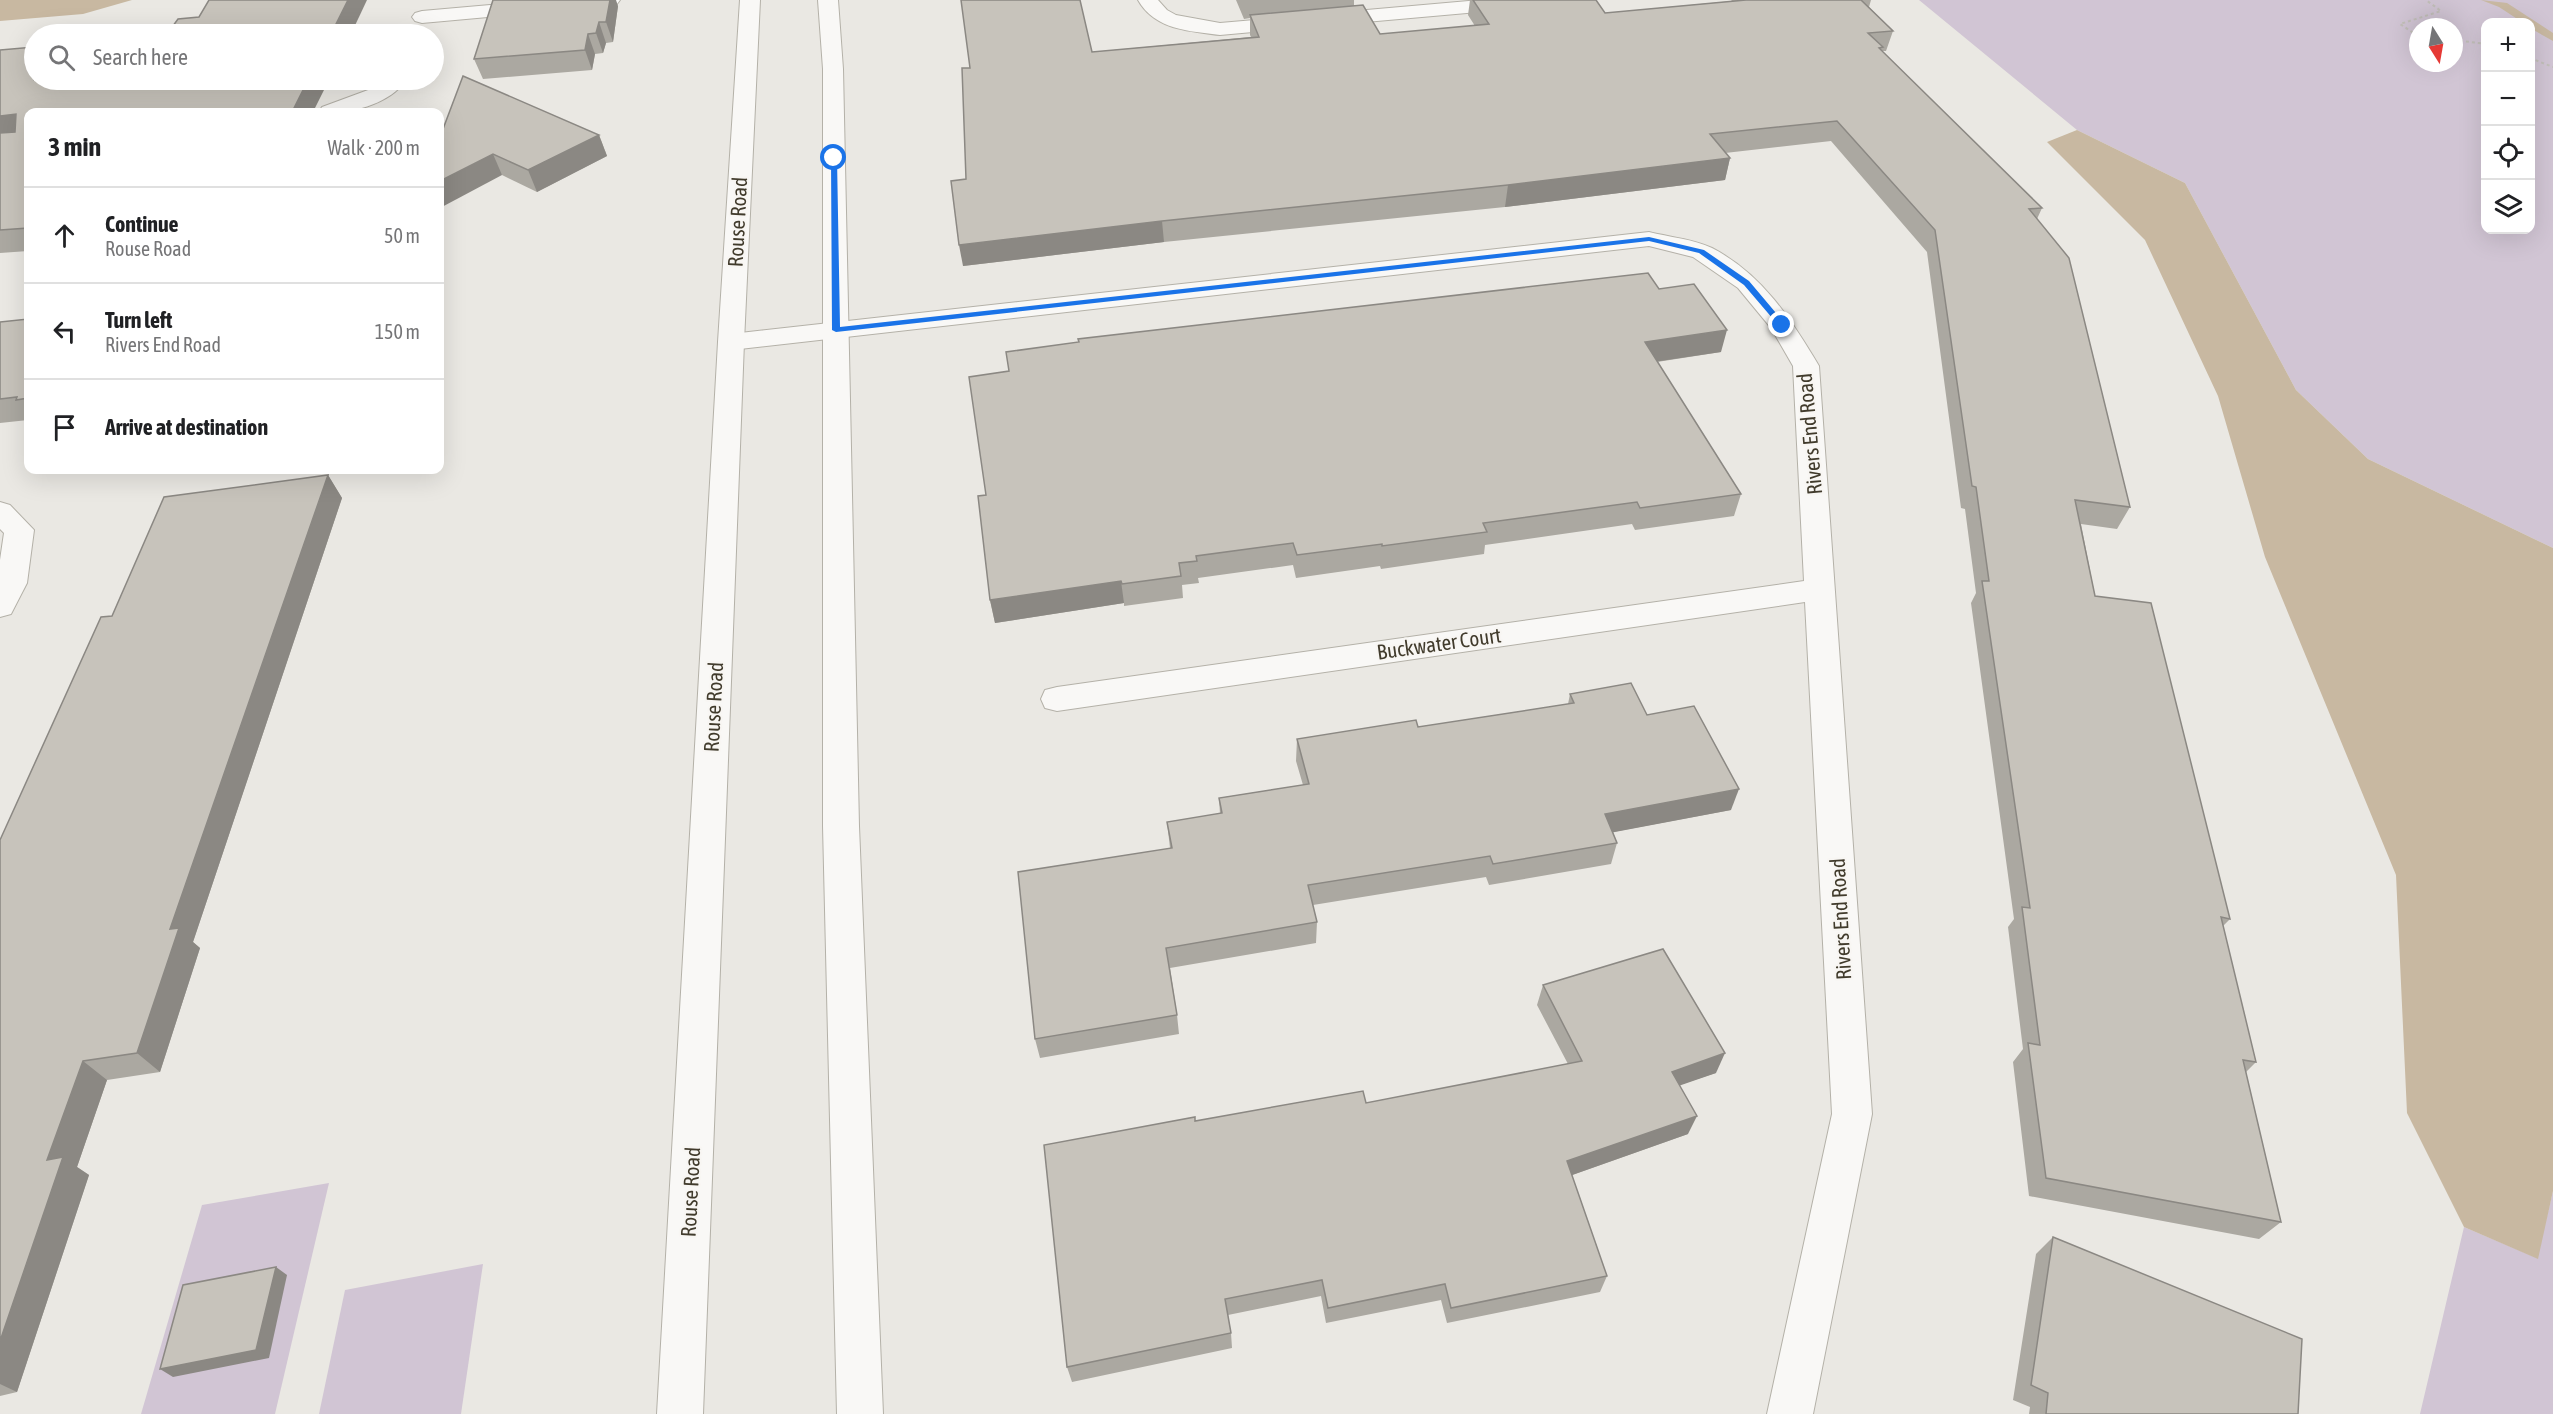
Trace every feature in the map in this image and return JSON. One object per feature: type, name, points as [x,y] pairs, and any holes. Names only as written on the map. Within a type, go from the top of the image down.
[{"type":"street","points":[[422,17],[610,0]]},
{"type":"street","name":"Rouse Road","points":[[680,1414],[731,342],[750,0]]},
{"type":"street","points":[[828,0],[833,69],[841,826],[860,1414]]},
{"type":"street","points":[[1149,0],[1151,7],[1177,24],[1220,28],[1545,0]]},
{"type":"street","points":[[340,108],[386,90]]},
{"type":"street","name":"Rivers End Road","points":[[731,342],[1649,239],[1702,252],[1747,283],[1782,325],[1806,366],[1852,1114],[1790,1414]]},
{"type":"street","points":[[0,512],[19,530],[12,583],[0,606]]},
{"type":"street","name":"Buckwater Court","points":[[1057,699],[1821,589]]},
{"type":"path","points":[[2412,18],[2435,15],[2441,11],[2426,0]]},
{"type":"path","points":[[2409,20],[2400,24],[2409,30]]},
{"type":"path","points":[[2463,41],[2481,43]]},
{"type":"path","points":[[2535,60],[2553,67]]},
{"type":"shaded area","points":[[0,0],[132,0],[83,14],[0,21]]},
{"type":"shaded area","points":[[1919,0],[2553,0],[2553,548],[2368,459],[2296,390],[2185,183],[2077,130]]},
{"type":"shaded area","points":[[2077,130],[2185,183],[2296,390],[2368,459],[2553,548],[2553,1191],[2538,1259],[2464,1227],[2407,1113],[2396,875],[2265,557],[2218,396],[2145,240],[2047,142]]},
{"type":"shaded area","points":[[329,1183],[275,1414],[141,1414],[202,1205]]},
{"type":"shaded area","points":[[2553,1191],[2553,1414],[2420,1414],[2464,1227],[2537,1258]]},
{"type":"shaded area","points":[[483,1264],[461,1414],[319,1414],[345,1290]]},
{"type":"building","points":[[209,0],[348,0],[336,24],[174,24],[178,19],[199,17]]},
{"type":"building","points":[[493,0],[610,0],[606,22],[599,22],[596,33],[588,34],[585,50],[474,59]]},
{"type":"building","points":[[961,0],[1080,0],[1092,52],[1259,37],[1250,15],[1363,5],[1380,34],[1489,24],[1473,0],[1596,0],[1605,13],[1746,0],[1861,0],[1893,31],[1868,33],[1883,47],[1879,48],[2042,208],[2029,209],[2069,258],[2130,507],[2075,500],[2095,596],[2151,603],[2230,919],[2221,917],[2256,1062],[2243,1060],[2281,1222],[2046,1178],[2028,1043],[2040,1045],[2022,907],[2030,908],[1982,581],[1989,581],[1976,487],[1972,486],[1935,230],[1837,121],[1710,134],[1730,158],[1508,185],[1162,221],[959,245],[951,181],[966,179],[962,68],[970,68]]},
{"type":"building","points":[[24,48],[24,90],[303,90],[294,108],[24,108],[24,228],[0,230],[0,133],[15,132],[16,114],[0,116],[0,50]]},
{"type":"building","points":[[463,76],[599,135],[528,170],[493,154],[444,179],[444,126]]},
{"type":"building","points":[[1648,273],[1659,289],[1694,284],[1727,330],[1645,342],[1741,494],[1640,508],[1637,502],[1483,523],[1487,532],[1382,546],[1382,544],[1297,555],[1293,543],[1196,556],[1197,561],[1179,563],[1181,576],[1122,584],[1121,581],[990,600],[978,496],[986,495],[969,377],[1009,371],[1006,352],[1079,342],[1078,339]]},
{"type":"building","points":[[24,319],[24,399],[0,399],[0,322]]},
{"type":"building","points":[[328,475],[170,929],[179,928],[137,1053],[83,1061],[47,1160],[63,1157],[0,1341],[0,840],[101,617],[112,616],[164,497]]},
{"type":"building","points":[[1631,683],[1647,715],[1694,706],[1739,789],[1605,814],[1617,843],[1493,864],[1490,856],[1308,885],[1317,922],[1166,948],[1177,1015],[1035,1039],[1018,872],[1172,848],[1167,822],[1222,813],[1219,798],[1309,784],[1297,739],[1416,720],[1418,727],[1574,703],[1570,694]]},
{"type":"building","points":[[1663,949],[1725,1053],[1672,1072],[1697,1116],[1567,1161],[1607,1276],[1451,1308],[1445,1284],[1328,1308],[1322,1280],[1225,1299],[1231,1333],[1067,1367],[1044,1145],[1195,1117],[1195,1121],[1363,1091],[1366,1103],[1582,1061],[1543,985]]},
{"type":"building","points":[[2053,1237],[2302,1339],[2298,1414],[2046,1414],[2048,1393],[2031,1385]]},
{"type":"building","points":[[276,1267],[256,1350],[160,1369],[183,1285]]},
{"type":"waterway","points":[[2486,0],[2503,5],[2523,18]]},
{"type":"waterway","points":[[2535,26],[2553,38]]},
{"type":"route","points":[[834,158],[836,330],[1649,239],[1702,252],[1747,283],[1782,325]]}]
